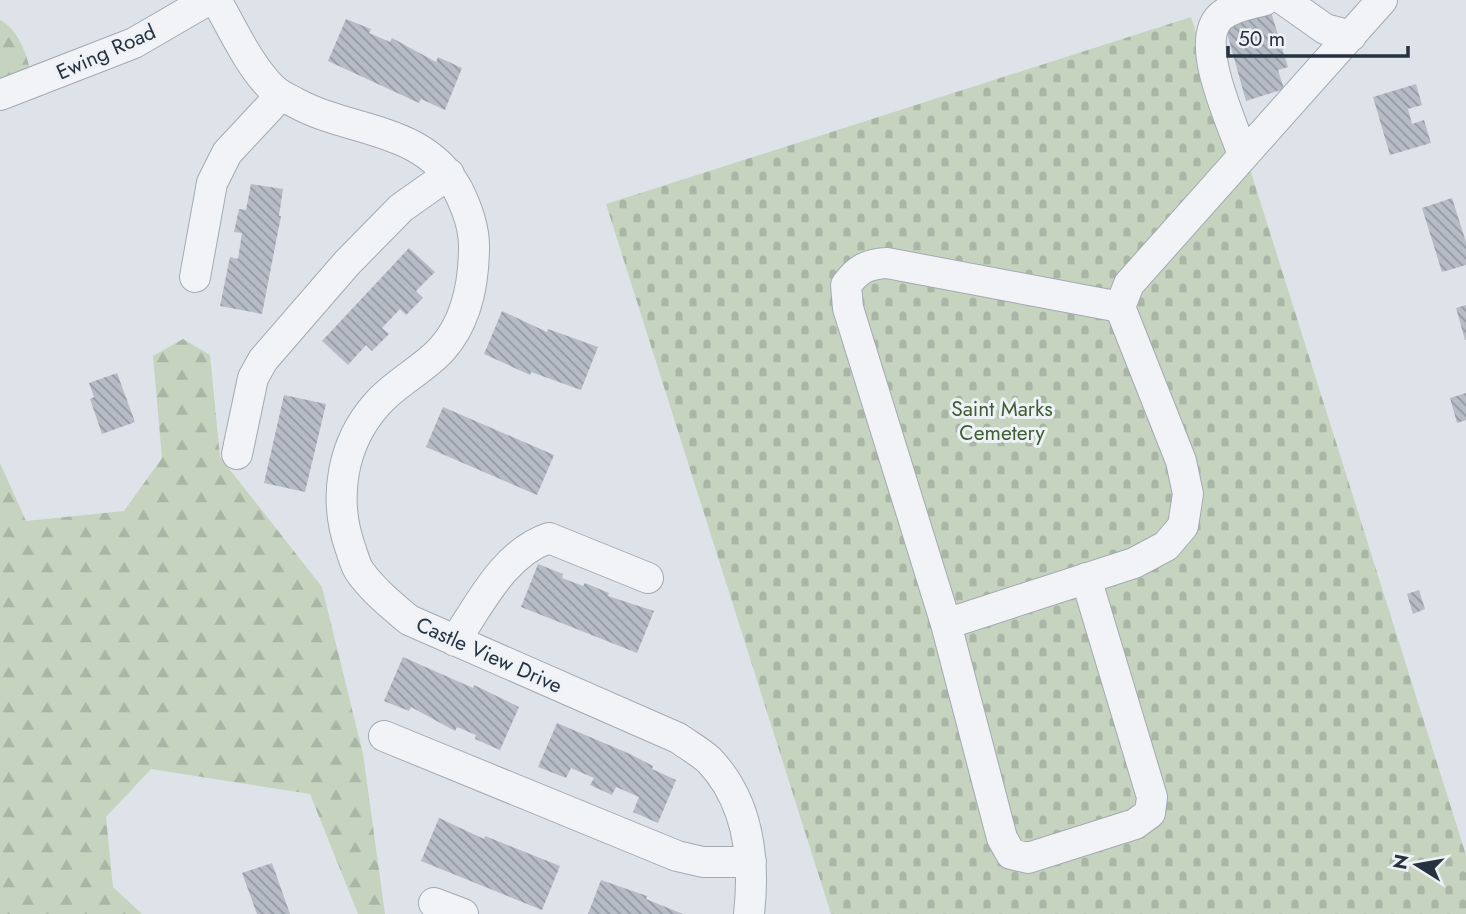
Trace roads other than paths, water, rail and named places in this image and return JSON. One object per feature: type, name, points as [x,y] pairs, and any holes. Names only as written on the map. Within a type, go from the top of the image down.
[{"type":"street","name":"Ewing Road","points":[[0,95],[134,43],[208,0]]},
{"type":"street","name":"Castle View Drive","points":[[216,0],[249,56],[274,90],[313,112],[387,132],[421,148],[449,173],[465,204],[474,242],[473,282],[462,316],[442,349],[377,402],[358,429],[345,462],[341,496],[345,533],[358,570],[385,600],[408,620],[678,738],[708,760],[731,793],[748,835],[751,862],[749,914]]},
{"type":"street","points":[[1244,155],[1209,55],[1210,37],[1219,18],[1235,8],[1265,0]]},
{"type":"street","points":[[1284,0],[1290,1],[1325,29],[1351,36]]},
{"type":"street","points":[[946,624],[1134,563],[1166,546],[1183,526],[1188,494],[1181,461],[1120,307],[1129,284],[1382,0]]},
{"type":"street","points":[[195,277],[212,183],[227,153],[281,95]]},
{"type":"street","points":[[237,454],[253,378],[263,360],[347,263],[401,208],[449,173]]},
{"type":"street","points":[[1086,578],[1152,797],[1150,813],[1135,824],[1028,858],[1011,854],[1002,838],[946,624],[848,308],[846,285],[856,271],[870,264],[887,263],[1120,307]]},
{"type":"street","points":[[455,641],[501,574],[519,554],[534,543],[549,538],[648,578]]},
{"type":"street","points":[[384,736],[677,856],[703,862],[751,862]]},
{"type":"street","points":[[434,903],[463,914]]},
{"type":"park label","name":"Saint Marks Cemetery","points":[[1002,421]]}]
